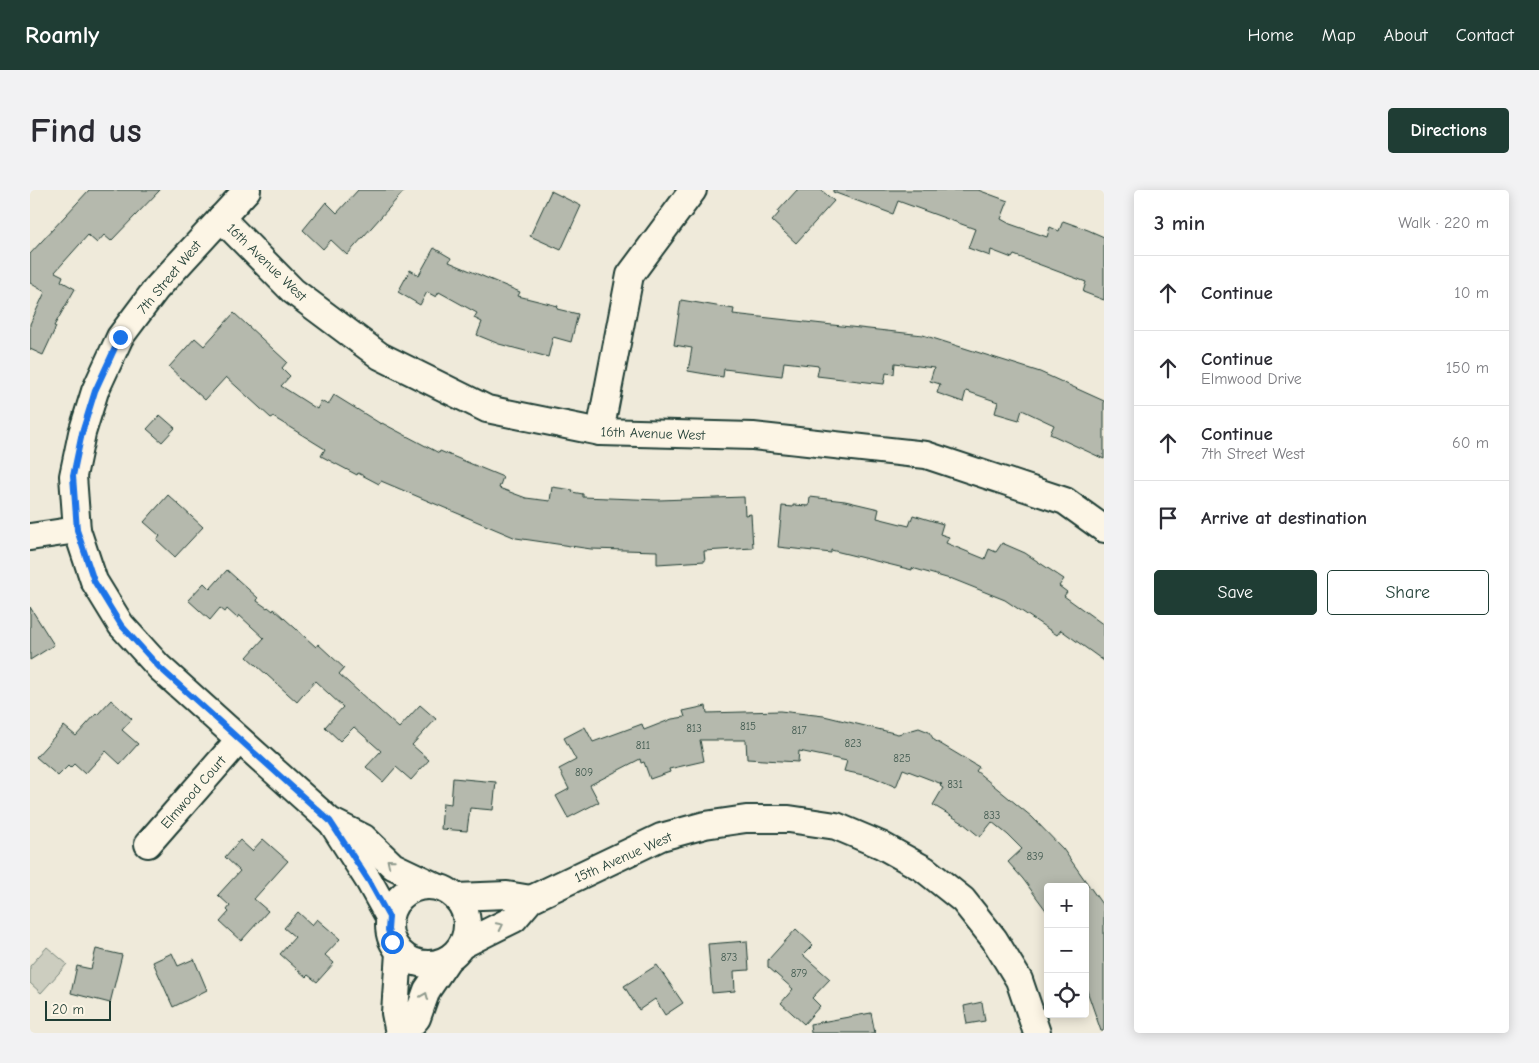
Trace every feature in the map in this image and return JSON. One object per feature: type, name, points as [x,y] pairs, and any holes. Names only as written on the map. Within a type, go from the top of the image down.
[{"type":"street","name":"7th Street West","points":[[247,190],[151,296],[120,337],[99,382],[82,433],[73,476],[77,530],[94,581],[121,625],[159,667],[330,821]]},
{"type":"street","points":[[600,432],[630,275],[693,190]]},
{"type":"street","name":"16th Avenue West","points":[[221,218],[293,291],[380,356],[487,409],[600,432],[753,436],[926,455],[1065,501],[1104,529]]},
{"type":"street","points":[[30,537],[77,530]]},
{"type":"street","name":"Elmwood Court","points":[[148,844],[239,740]]},
{"type":"street","name":"15th Avenue West","points":[[455,952],[514,919],[531,899],[661,837],[705,825],[746,819],[789,819],[836,826],[881,845],[924,869],[963,900],[994,939],[1019,980],[1036,1033]]},
{"type":"street","points":[[330,821],[364,838],[393,866],[444,891],[463,907],[467,920],[466,933],[455,952],[427,990],[417,1018],[404,1033]]},
{"type":"street","points":[[330,821],[369,881],[389,917]]},
{"type":"street","points":[[455,952],[435,964],[422,964],[410,960],[399,952],[392,942],[388,930],[389,917],[393,906],[400,896],[421,886],[444,891],[507,895],[531,899]]},
{"type":"street","points":[[399,952],[395,1014],[399,1033]]},
{"type":"shaded area","points":[[47,947],[67,964],[41,993],[30,983],[30,966]]},
{"type":"building","points":[[89,190],[160,190],[111,241],[104,235],[97,243],[88,235],[55,272],[63,276],[61,281],[75,289],[54,326],[56,327],[43,355],[30,349],[30,324],[45,292],[30,283],[30,254]]},
{"type":"building","points":[[358,190],[405,190],[347,255],[331,240],[323,249],[303,230],[326,202],[337,213]]},
{"type":"building","points":[[797,190],[821,190],[834,201],[796,243],[772,221],[779,213],[778,211]]},
{"type":"building","points":[[833,190],[978,190],[1008,201],[1001,219],[1010,224],[1047,237],[1050,227],[1059,231],[1063,221],[1088,230],[1104,237],[1104,300],[1083,292],[1086,282],[1014,255],[1012,258],[991,250],[990,256],[968,248],[975,229],[898,201],[893,214],[833,192]]},
{"type":"building","points":[[551,191],[581,206],[561,250],[530,236]]},
{"type":"building","points":[[434,248],[451,258],[449,262],[520,292],[518,296],[558,306],[557,309],[578,314],[571,342],[553,337],[548,357],[499,344],[477,335],[482,322],[474,318],[477,313],[439,292],[436,297],[427,292],[420,305],[398,292],[410,270],[419,275]]},
{"type":"building","points":[[681,300],[734,309],[733,314],[923,335],[1040,372],[1104,401],[1104,459],[1050,434],[1054,425],[1022,410],[1019,420],[995,413],[998,402],[966,391],[963,402],[937,393],[940,384],[930,381],[934,368],[895,363],[894,374],[886,373],[884,384],[817,376],[819,366],[784,362],[782,376],[724,369],[723,377],[688,371],[692,348],[674,345]]},
{"type":"building","points":[[234,313],[287,362],[282,368],[290,376],[281,386],[317,409],[321,401],[328,405],[334,395],[381,424],[439,453],[440,451],[503,477],[499,488],[526,498],[550,501],[552,487],[573,490],[572,492],[583,494],[583,497],[659,500],[744,497],[745,515],[751,514],[753,548],[704,551],[705,561],[657,564],[657,551],[591,549],[516,538],[381,481],[379,484],[358,473],[357,475],[321,456],[325,449],[273,417],[271,418],[226,377],[205,400],[169,367],[195,338],[204,346]]},
{"type":"building","points":[[160,415],[175,428],[162,442],[147,429]]},
{"type":"building","points":[[168,495],[203,527],[175,557],[157,540],[160,536],[144,522]]},
{"type":"building","points":[[810,497],[845,501],[879,509],[877,518],[909,526],[913,515],[943,524],[940,534],[949,537],[946,543],[985,559],[989,549],[996,552],[1002,543],[1025,553],[1064,579],[1059,586],[1067,592],[1064,596],[1104,625],[1104,661],[1061,630],[1057,635],[1005,600],[950,578],[831,550],[831,553],[778,547],[782,506],[809,506]]},
{"type":"building","points":[[227,570],[258,598],[257,601],[273,611],[274,609],[316,647],[318,644],[344,668],[339,674],[399,728],[420,705],[436,719],[412,745],[429,760],[411,780],[396,767],[383,782],[366,767],[381,751],[354,727],[340,741],[325,727],[343,707],[315,681],[297,702],[247,657],[264,638],[239,615],[237,618],[227,609],[225,612],[220,608],[210,620],[188,600],[204,583],[210,589]]},
{"type":"building","points":[[30,607],[54,645],[30,660]]},
{"type":"building","points":[[111,700],[132,719],[122,730],[138,744],[120,764],[106,751],[85,774],[74,764],[70,768],[68,766],[58,776],[36,757],[64,726],[76,736]]},
{"type":"building","points":[[706,706],[707,713],[780,711],[824,716],[898,734],[919,728],[929,732],[934,740],[979,767],[976,771],[1032,817],[1063,849],[1087,883],[1044,883],[1044,908],[1008,862],[1022,849],[992,822],[980,837],[963,823],[933,805],[943,788],[940,786],[942,784],[903,769],[896,787],[873,777],[844,771],[847,761],[799,751],[798,762],[747,759],[746,740],[700,740],[704,761],[669,769],[670,772],[650,779],[644,762],[641,763],[640,759],[590,785],[599,802],[568,818],[556,796],[569,789],[559,769],[576,760],[564,738],[585,727],[593,742],[642,724],[644,730],[672,719],[685,717],[683,711]]},
{"type":"building","points":[[453,778],[496,782],[493,810],[470,808],[467,831],[441,829],[443,803],[451,804]]},
{"type":"building","points":[[263,839],[288,861],[254,899],[268,911],[241,941],[220,922],[229,912],[227,910],[230,906],[218,895],[240,871],[225,857],[240,840],[252,851]]},
{"type":"building","points":[[1089,886],[1104,907],[1104,1031],[1101,1031],[1089,996]]},
{"type":"building","points":[[298,912],[312,925],[317,919],[340,939],[325,955],[334,963],[317,982],[308,975],[306,977],[280,954],[295,937],[284,928]]},
{"type":"building","points":[[796,929],[813,945],[803,955],[830,979],[812,998],[820,1006],[804,1024],[781,1003],[793,989],[768,967],[768,960]]},
{"type":"building","points":[[747,941],[749,970],[734,971],[735,991],[712,993],[708,944]]},
{"type":"building","points":[[96,949],[122,955],[110,1003],[71,993],[77,966],[91,969]]},
{"type":"building","points":[[172,953],[178,966],[194,959],[207,990],[173,1007],[153,962]]},
{"type":"building","points":[[657,965],[683,1003],[665,1015],[655,999],[639,1010],[624,986]]},
{"type":"building","points":[[982,1002],[985,1021],[967,1024],[964,1006]]},
{"type":"building","points":[[871,1013],[875,1033],[811,1033],[810,1024]]},
{"type":"route","points":[[120,337],[95,391],[82,433],[73,476],[77,530],[94,581],[121,625],[159,667],[330,821],[352,853],[389,917],[388,930],[392,942]]}]
